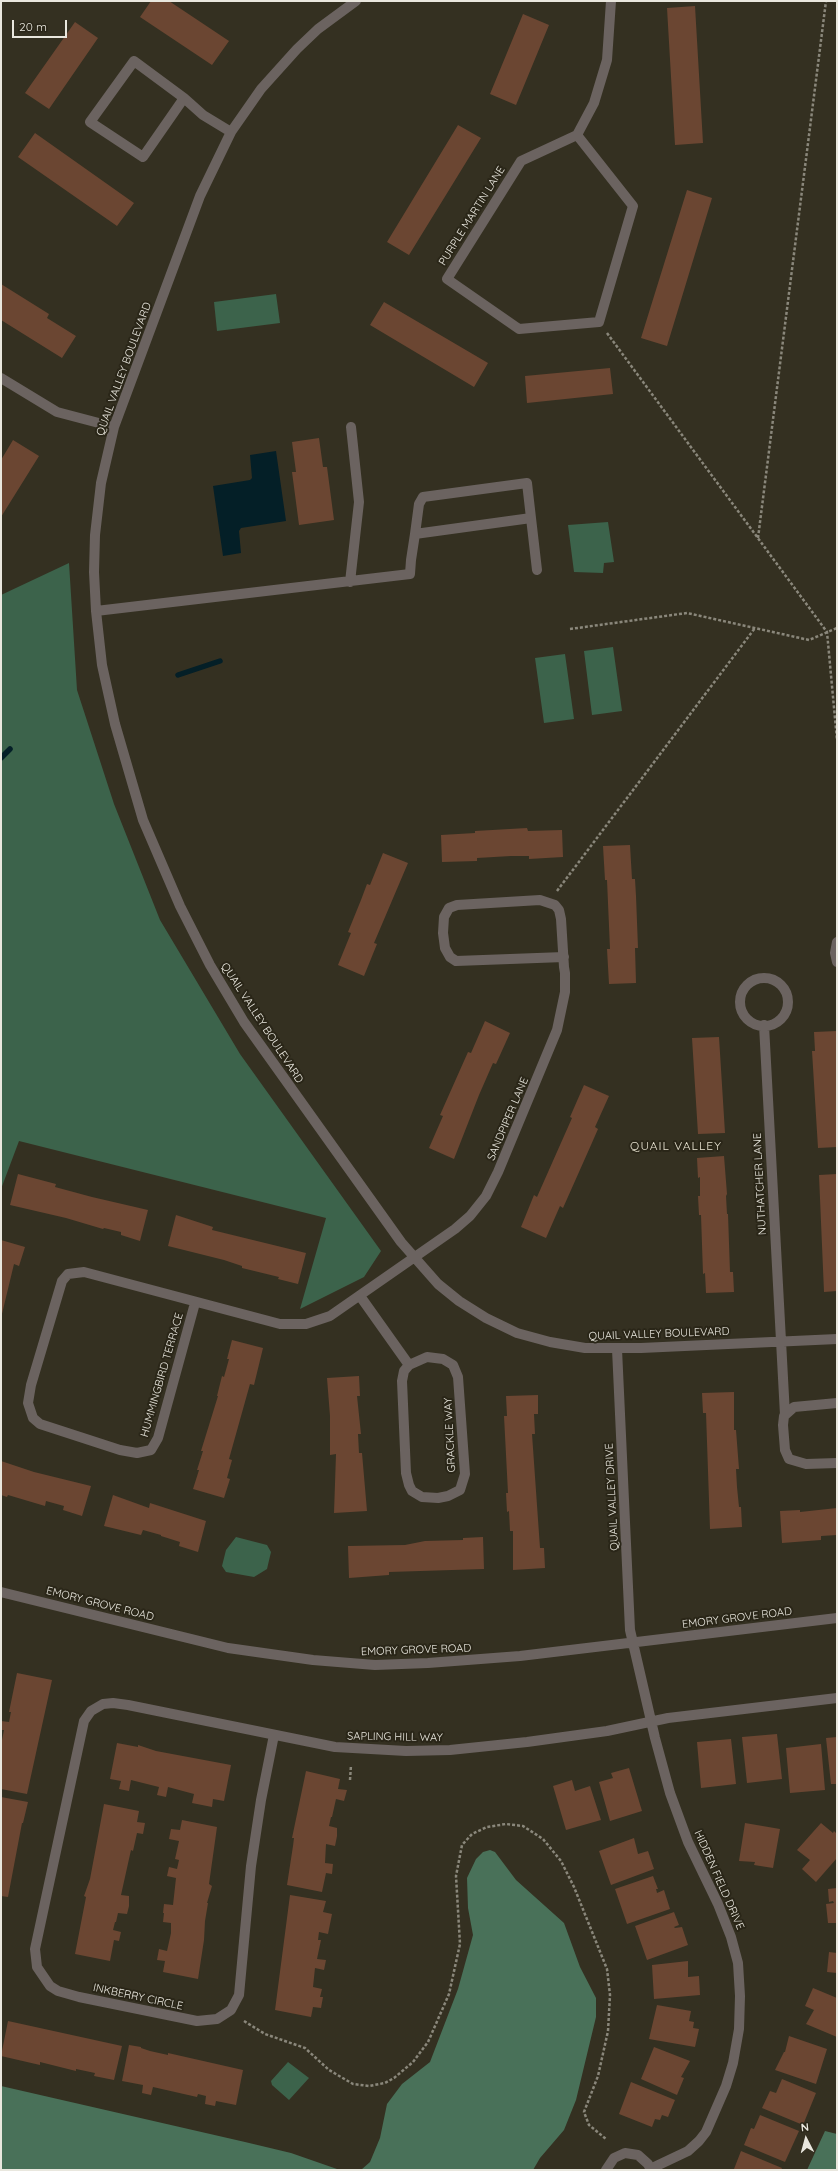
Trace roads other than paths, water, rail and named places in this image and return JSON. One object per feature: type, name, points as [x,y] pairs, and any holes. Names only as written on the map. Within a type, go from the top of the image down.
[{"type":"street","name":"QUAIL VALLEY BOULEVARD","points":[[356,1],[318,29],[286,60],[262,88],[230,132],[200,196],[114,428],[101,483],[95,535],[94,572],[96,611],[102,665],[120,743],[144,820],[180,906],[210,965],[248,1028],[368,1197],[438,1284],[459,1301],[502,1326],[523,1334],[563,1345],[598,1349],[837,1339]]},
{"type":"street","points":[[577,135],[594,103],[607,60],[611,1]]},
{"type":"street","points":[[184,98],[143,157],[90,122],[134,61],[184,98],[203,115],[230,132]]},
{"type":"street","name":"PURPLE MARTIN LANE","points":[[577,135],[633,206],[599,322],[519,329],[447,279],[521,160],[577,135]]},
{"type":"street","points":[[2,381],[56,412],[114,428]]},
{"type":"street","points":[[350,582],[359,510],[351,427]]},
{"type":"street","points":[[96,611],[410,574],[420,500],[423,497],[527,483],[537,570]]},
{"type":"street","points":[[415,534],[531,518]]},
{"type":"street","name":"SANDPIPER LANE","points":[[414,1256],[454,1229],[470,1216],[492,1185],[557,1030],[565,992],[564,957],[559,910],[549,902],[526,900],[452,906],[446,911],[443,921],[445,948],[450,957],[458,962],[564,957]]},
{"type":"street","points":[[837,942],[835,953],[837,962]]},
{"type":"street","points":[[768,978],[780,984],[787,996],[788,1002],[787,1009],[779,1020],[764,1025],[756,1024],[747,1018],[740,1002],[743,992],[750,983],[768,978]]},
{"type":"street","name":"NUTHATCHER LANE","points":[[764,1025],[785,1415],[783,1435],[785,1450],[789,1459],[806,1464],[837,1463]]},
{"type":"street","name":"HUMMINGBIRD TERRACE","points":[[195,1303],[158,1438],[151,1450],[137,1453],[126,1451],[40,1424],[32,1418],[28,1403],[31,1385],[62,1281],[68,1274],[84,1272],[273,1323],[295,1326],[326,1318],[360,1296],[414,1256]]},
{"type":"street","points":[[360,1296],[409,1364]]},
{"type":"street","name":"QUAIL VALLEY DRIVE","points":[[617,1349],[629,1621],[633,1643]]},
{"type":"street","name":"GRACKLE WAY","points":[[427,1357],[443,1359],[453,1365],[458,1377],[465,1474],[461,1487],[451,1496],[442,1498],[422,1497],[412,1491],[408,1482],[402,1381],[404,1371],[409,1364],[427,1357]]},
{"type":"street","points":[[785,1415],[789,1409],[798,1406],[837,1403]]},
{"type":"street","name":"EMORY GROVE ROAD","points":[[1,1592],[228,1648],[347,1663],[401,1664],[468,1661],[633,1643],[837,1618]]},
{"type":"street","name":"HIDDEN FIELD DRIVE","points":[[606,2170],[614,2158],[625,2153],[638,2155],[648,2164],[651,2170],[688,2151],[699,2142],[706,2132],[726,2086],[733,2063],[739,2029],[740,1996],[738,1963],[731,1936],[677,1813],[651,1721],[633,1643]]},
{"type":"street","points":[[651,1721],[837,1698]]},
{"type":"street","name":"SAPLING HILL WAY","points":[[94,1709],[103,1704],[116,1703],[335,1747],[366,1750],[450,1750],[596,1733],[651,1721]]},
{"type":"street","name":"INKBERRY CIRCLE","points":[[94,1709],[86,1717],[82,1731],[35,1949],[37,1967],[46,1983],[58,1991],[197,2022],[212,2020],[227,2014],[233,2007],[239,1995],[251,1866],[261,1800],[274,1735]]},
{"type":"water","points":[[276,451],[286,521],[241,528],[239,531],[241,553],[223,556],[213,486],[250,480],[252,478],[250,455]]},
{"type":"waterway","points":[[178,675],[220,661]]},
{"type":"waterway","points":[[1,758],[10,749]]},
{"type":"district","name":"QUAIL VALLEY","points":[[676,1146]]}]
